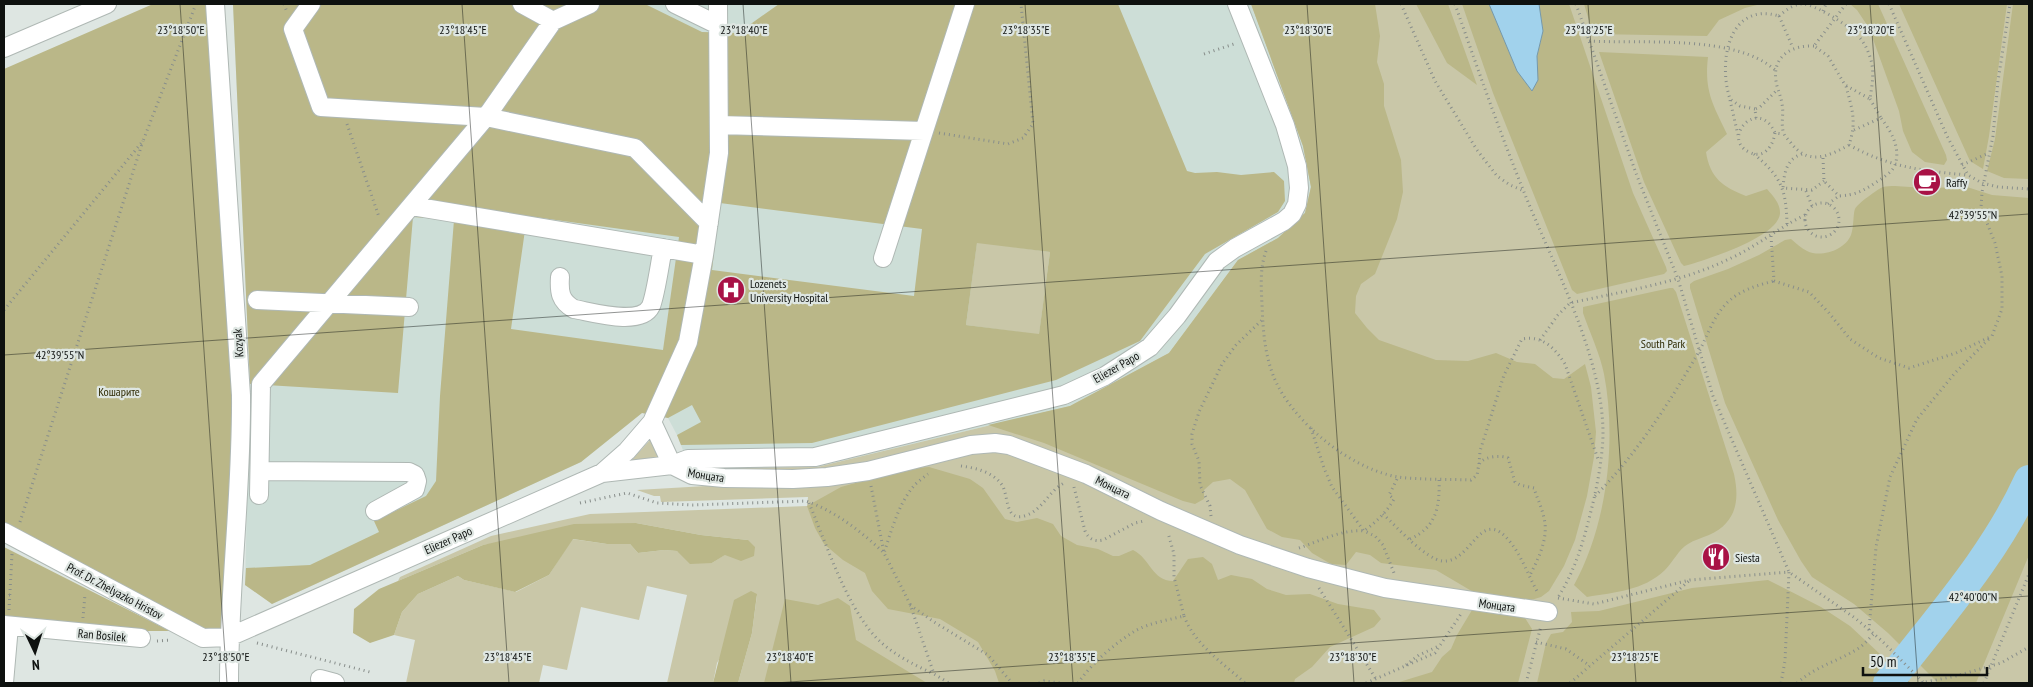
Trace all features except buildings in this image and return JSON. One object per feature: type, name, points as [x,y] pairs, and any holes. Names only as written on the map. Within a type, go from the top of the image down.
[{"type":"street","points":[[4,48],[107,4]]},
{"type":"street","name":"Kozyak","points":[[215,4],[242,432],[229,637],[229,683]]},
{"type":"street","points":[[311,4],[293,29],[321,107],[486,117],[635,148],[709,223]]},
{"type":"street","points":[[522,4],[553,21]]},
{"type":"street","points":[[259,496],[261,384],[486,117],[553,21],[590,4]]},
{"type":"street","points":[[675,4],[718,25]]},
{"type":"street","points":[[602,473],[627,451],[652,422],[688,342],[704,255],[719,153],[718,4]]},
{"type":"street","points":[[884,258],[965,4]]},
{"type":"street","name":"Eliezer Papo","points":[[229,637],[602,473],[672,465],[688,459],[815,457],[1064,395],[1105,376],[1150,347],[1177,316],[1217,261],[1235,248],[1284,221],[1292,214],[1297,204],[1299,188],[1297,166],[1285,125],[1237,4]]},
{"type":"street","points":[[719,125],[924,131]]},
{"type":"street","points":[[412,206],[704,255]]},
{"type":"street","points":[[560,277],[562,298],[566,304],[574,308],[630,318],[641,316],[651,305],[663,248]]},
{"type":"street","points":[[257,300],[409,307]]},
{"type":"street","points":[[652,422],[672,465]]},
{"type":"street","name":"Монцата","points":[[672,465],[692,475],[724,478],[793,479],[827,477],[868,471],[971,445],[995,443],[1026,450],[1086,474],[1159,516],[1210,532],[1240,545],[1308,568],[1349,580],[1469,601],[1552,605]]},
{"type":"street","points":[[260,471],[409,472],[415,475],[417,481],[415,490],[375,511]]},
{"type":"street","name":"Prof. Dr. Zhelyazko Hristov","points":[[4,532],[203,638],[229,637]]},
{"type":"street","points":[[4,683],[6,626]]},
{"type":"street","name":"Ran Bosilek","points":[[6,626],[147,639]]},
{"type":"path","points":[[20,523],[143,140],[196,4]]},
{"type":"path","points":[[924,131],[1008,144],[1023,138],[1033,124],[1021,4]]},
{"type":"path","points":[[1400,4],[1434,81],[1477,150],[1497,176],[1510,185],[1524,191]]},
{"type":"path","points":[[1455,4],[1487,97],[1589,354],[1601,410],[1603,436],[1600,465],[1576,564],[1568,582],[1552,605],[1536,642],[1526,683]]},
{"type":"path","points":[[1576,4],[1637,176],[1678,279],[1713,396],[1789,572],[1785,661],[1781,683]]},
{"type":"path","points":[[1779,16],[1788,9],[1803,4],[1814,6],[1856,33],[1864,44],[1873,70],[1870,99]]},
{"type":"path","points":[[1823,12],[1826,4]]},
{"type":"path","points":[[1814,46],[1846,4]]},
{"type":"path","points":[[1889,4],[1947,136],[1968,175]]},
{"type":"path","points":[[1869,630],[1876,547],[1890,477],[1917,418],[1955,373],[1992,336],[2002,309],[2002,276],[1995,243],[1981,208],[1982,182],[1989,152],[2010,4]]},
{"type":"path","points":[[1784,188],[1776,175],[1754,154],[1744,149],[1739,138],[1724,74],[1730,37],[1739,25],[1752,16],[1768,13],[1779,16],[1794,48]]},
{"type":"path","points":[[1204,54],[1252,38]]},
{"type":"path","points":[[1589,41],[1708,45],[1755,58],[1769,64],[1775,70]]},
{"type":"path","points":[[1814,46],[1828,56],[1845,85],[1854,120],[1854,130],[1849,145],[1823,158],[1802,154],[1784,134],[1782,104],[1775,70],[1777,62],[1782,56],[1794,48],[1814,46]]},
{"type":"path","points":[[1540,340],[1558,315],[1570,303],[1678,279],[1727,261],[1752,248],[1786,224],[1805,215],[1812,206],[1828,204],[1839,196],[1861,193],[1887,175],[1895,165],[1895,142],[1891,132],[1870,99],[1845,85]]},
{"type":"path","points":[[1730,99],[1740,106],[1754,109],[1760,107],[1778,88]]},
{"type":"path","points":[[342,108],[380,218],[400,220]]},
{"type":"path","points":[[1754,109],[1756,118]]},
{"type":"path","points":[[1739,138],[1739,132],[1745,122],[1756,118],[1768,122],[1775,133],[1774,143],[1771,148],[1760,154],[1754,154]]},
{"type":"path","points":[[1854,130],[1881,118]]},
{"type":"path","points":[[1775,133],[1784,134]]},
{"type":"path","points":[[4,310],[143,140]]},
{"type":"path","points":[[1849,145],[1879,160],[1895,165],[1922,171],[1968,175],[1982,182],[2012,188],[2029,189]]},
{"type":"path","points":[[1962,165],[1989,152]]},
{"type":"path","points":[[1786,224],[1784,177],[1788,166],[1796,156],[1802,154]]},
{"type":"path","points":[[1823,158],[1824,181],[1839,196]]},
{"type":"path","points":[[1784,188],[1806,191],[1817,187],[1824,181]]},
{"type":"path","points":[[1806,191],[1812,206]]},
{"type":"path","points":[[1805,215],[1805,226],[1812,234],[1817,237],[1828,236],[1833,233],[1839,222],[1836,211],[1828,204]]},
{"type":"path","points":[[1771,236],[1774,281]]},
{"type":"path","points":[[1262,271],[1262,320],[1265,348],[1281,392],[1311,427],[1350,459],[1398,477],[1471,480],[1477,475],[1480,451],[1504,375],[1516,347],[1522,339],[1530,337],[1540,340],[1557,352],[1566,364],[1600,465]]},
{"type":"path","points":[[1594,496],[1610,480],[1676,391],[1715,319],[1728,301],[1756,285],[1774,281],[1809,292],[1850,339],[1879,358],[1909,368],[1956,353],[1992,336]]},
{"type":"path","points":[[1210,532],[1210,506],[1200,485],[1200,461],[1192,444],[1192,434],[1199,412],[1222,364],[1236,345],[1262,320]]},
{"type":"path","points":[[1311,427],[1332,487],[1364,531]]},
{"type":"path","points":[[1479,464],[1489,458],[1505,456],[1510,460],[1515,482],[1534,488],[1544,518],[1545,533],[1541,554],[1529,577]]},
{"type":"path","points":[[959,466],[983,470],[995,477],[1003,486],[1009,509],[1017,516],[1025,516],[1035,511],[1057,487],[1065,483],[1072,485],[1075,488],[1085,531],[1088,538],[1092,540],[1102,540],[1136,523],[1159,516],[1172,541],[1177,590],[1189,629],[1198,641],[1245,683]]},
{"type":"path","points":[[868,471],[884,553],[910,604],[934,674]]},
{"type":"path","points":[[884,553],[904,502],[913,487],[930,472]]},
{"type":"path","points":[[1364,531],[1383,514],[1394,498],[1389,495],[1398,477]]},
{"type":"path","points":[[1410,540],[1427,530],[1432,523],[1440,496],[1439,478]]},
{"type":"path","points":[[577,503],[627,493],[664,504],[693,505],[796,501],[810,503],[844,521],[884,553]]},
{"type":"path","points":[[810,503],[847,590],[868,629],[885,646],[908,662],[949,683]]},
{"type":"path","points":[[1383,514],[1410,540],[1435,559],[1444,561],[1461,555],[1483,530],[1497,531],[1505,536],[1513,545],[1529,577],[1552,605]]},
{"type":"path","points":[[1278,557],[1340,533],[1354,530],[1364,531],[1375,536],[1383,545],[1400,590]]},
{"type":"path","points":[[6,626],[12,556]]},
{"type":"path","points":[[1308,568],[1376,679]]},
{"type":"path","points":[[1552,605],[1594,604],[1690,580],[1789,572],[1874,634],[1922,682],[1956,676],[2001,663],[2029,647]]},
{"type":"path","points":[[1984,683],[2029,574]]},
{"type":"path","points":[[1570,683],[1690,580]]},
{"type":"path","points":[[4,594],[10,595]]},
{"type":"path","points":[[82,619],[84,597]]},
{"type":"path","points":[[1366,683],[1435,653],[1454,627],[1469,601]]},
{"type":"path","points":[[910,604],[934,622],[988,655],[1012,683]]},
{"type":"path","points":[[1078,683],[1084,674],[1113,647],[1136,630],[1184,616]]},
{"type":"path","points":[[1797,683],[1824,664],[1859,648],[1874,634]]},
{"type":"path","points":[[229,637],[370,672]]},
{"type":"path","points":[[147,639],[172,640]]},
{"type":"path","points":[[1536,642],[1566,649],[1590,666]]},
{"type":"path","points":[[1039,683],[1044,681],[1062,683]]},
{"type":"shaded area","name":"Lozenets University Hospital","points":[[233,4],[1251,4],[1303,146],[1311,187],[1305,213],[1278,238],[1238,260],[1169,353],[1070,406],[817,467],[690,468],[668,418],[642,413],[581,462],[272,604],[245,585],[250,384]]},
{"type":"green space","name":"Кошарите","points":[[153,4],[206,4],[235,393],[222,630],[205,631],[4,522],[4,69]]},
{"type":"green space","name":"Lozenets University Hospital","points":[[233,4],[645,4],[702,32],[738,33],[779,4],[1118,4],[1187,171],[1241,175],[1274,172],[1284,181],[1285,201],[1278,212],[1205,254],[1140,341],[1056,380],[812,443],[681,445],[677,435],[701,422],[692,405],[668,418],[642,413],[581,462],[272,604],[245,585],[246,568],[310,565],[379,532],[374,521],[426,496],[436,481],[440,396],[454,220],[413,217],[398,393],[250,384]],"holes":[[[720,203],[922,229],[914,296],[712,270]],[[527,216],[679,237],[663,350],[511,329]],[[977,243],[1050,252],[1039,334],[966,325]]]},
{"type":"green space","name":"South Park","points":[[1251,4],[2029,4],[2029,683],[738,683],[752,633],[757,595],[717,663],[713,683],[667,683],[687,595],[647,586],[639,620],[581,607],[567,670],[543,665],[539,683],[406,683],[415,640],[394,635],[402,612],[418,594],[458,576],[464,580],[516,592],[549,575],[572,539],[607,544],[630,544],[638,553],[664,550],[677,551],[712,563],[748,540],[701,535],[636,523],[483,545],[398,581],[400,577],[491,536],[590,514],[807,506],[808,497],[661,502],[660,496],[654,496],[637,490],[706,486],[812,485],[697,473],[690,468],[817,467],[1070,406],[1169,353],[1238,260],[1278,238],[1305,213],[1311,187],[1303,146]]},
{"type":"green space","points":[[1251,4],[1375,4],[1380,36],[1377,62],[1384,84],[1384,106],[1401,160],[1403,192],[1397,219],[1375,274],[1361,284],[1356,296],[1355,313],[1367,328],[1379,340],[1436,360],[1468,361],[1496,353],[1517,362],[1535,364],[1553,378],[1564,379],[1585,364],[1591,387],[1596,432],[1594,457],[1587,496],[1575,540],[1564,566],[1549,591],[1541,597],[1531,600],[1475,593],[1436,570],[1381,563],[1370,555],[1356,552],[1346,565],[1331,564],[1312,553],[1300,540],[1282,537],[1267,529],[1245,490],[1230,479],[1213,482],[1204,490],[1204,499],[1195,504],[1183,501],[1044,443],[988,425],[1070,406],[1169,353],[1238,260],[1278,238],[1305,213],[1311,187],[1303,146]]},
{"type":"green space","points":[[1416,4],[1448,4],[1477,85],[1447,63]]},
{"type":"green space","points":[[1462,4],[1489,4],[1517,71],[1532,91],[1538,80],[1537,57],[1543,31],[1539,4],[1569,4],[1633,193],[1666,267],[1667,271],[1664,274],[1577,294],[1572,290],[1493,93]]},
{"type":"green space","points":[[1584,4],[1761,4],[1745,8],[1719,20],[1707,36],[1593,34]]},
{"type":"green space","points":[[1850,4],[1878,4],[1946,155],[1947,160],[1944,165],[1925,162],[1912,152],[1903,131],[1899,111],[1869,28],[1857,10]]},
{"type":"green space","points":[[1899,4],[2007,4],[1983,169],[1970,161]]},
{"type":"green space","points":[[2013,4],[2029,4],[2029,179],[2004,178],[1987,171],[1995,139]]},
{"type":"green space","points":[[1599,52],[1708,57],[1707,79],[1709,89],[1714,106],[1727,134],[1706,152],[1711,169],[1724,185],[1746,196],[1767,189],[1774,197],[1780,209],[1777,222],[1756,238],[1741,246],[1684,266],[1644,182]]},
{"type":"green space","points":[[1895,186],[1925,188],[1967,187],[1992,195],[2029,198],[2029,555],[1976,683],[1938,683],[1888,633],[1854,604],[1812,577],[1778,520],[1725,403],[1690,288],[1690,284],[1694,281],[1728,269],[1759,255],[1785,240],[1791,239],[1807,251],[1813,253],[1819,254],[1832,251],[1844,245],[1851,235],[1854,211],[1857,207],[1880,188]]},
{"type":"green space","points":[[977,242],[1050,252],[1039,335],[966,325]]},
{"type":"green space","points":[[1673,288],[1676,292],[1734,474],[1736,502],[1734,510],[1725,524],[1709,535],[1685,546],[1665,570],[1656,577],[1628,590],[1587,597],[1574,585],[1594,536],[1601,510],[1609,454],[1609,427],[1608,400],[1604,374],[1583,313],[1583,307]]},
{"type":"green space","points":[[650,440],[661,459],[630,462]]},
{"type":"green space","points":[[929,467],[970,479],[983,488],[1005,519],[1017,522],[1037,518],[1053,524],[1061,536],[1077,545],[1098,549],[1113,556],[1119,556],[1133,550],[1160,577],[1166,580],[1173,581],[1188,559],[1203,557],[1212,564],[1218,580],[1231,575],[1252,579],[1267,589],[1286,595],[1310,594],[1338,604],[1374,610],[1381,619],[1374,627],[1330,647],[1312,667],[1295,679],[1294,683],[999,683],[995,671],[978,642],[940,619],[888,609],[872,591],[865,573],[843,560],[824,544],[815,528],[807,506],[841,487],[906,469]]},
{"type":"green space","points":[[636,523],[701,535],[748,540],[755,547],[754,556],[741,561],[725,555],[712,563],[690,564],[677,551],[664,550],[638,553],[630,544],[607,544],[573,539],[549,575],[515,592],[464,580],[458,576],[418,594],[402,612],[394,635],[370,643],[353,633],[354,609],[379,589],[483,545],[574,524]]},
{"type":"green space","points":[[4,547],[170,631],[141,631],[4,618]]},
{"type":"green space","points":[[1768,580],[1821,607],[1850,626],[1911,683],[1537,683],[1546,643],[1551,634],[1563,632],[1572,622],[1571,612],[1599,611],[1692,588]]},
{"type":"green space","points":[[751,591],[757,594],[752,633],[738,683],[713,683],[734,600]]},
{"type":"green space","points":[[838,598],[850,606],[856,640],[927,683],[764,683],[785,599],[818,605]]},
{"type":"green space","points":[[1472,610],[1525,618],[1532,629],[1518,683],[1396,683],[1432,672],[1442,657],[1451,649]]},
{"type":"water","points":[[1489,4],[1539,4],[1543,31],[1537,56],[1538,80],[1532,91],[1517,71]]},
{"type":"waterway","points":[[1888,683],[1983,560],[2015,508],[2029,480]]},
{"type":"place","name":"Raffy","points":[[1927,182]]},
{"type":"place","name":"Lozenets University Hospital","points":[[731,290]]},
{"type":"place","name":"Siesta","points":[[1716,557]]}]
